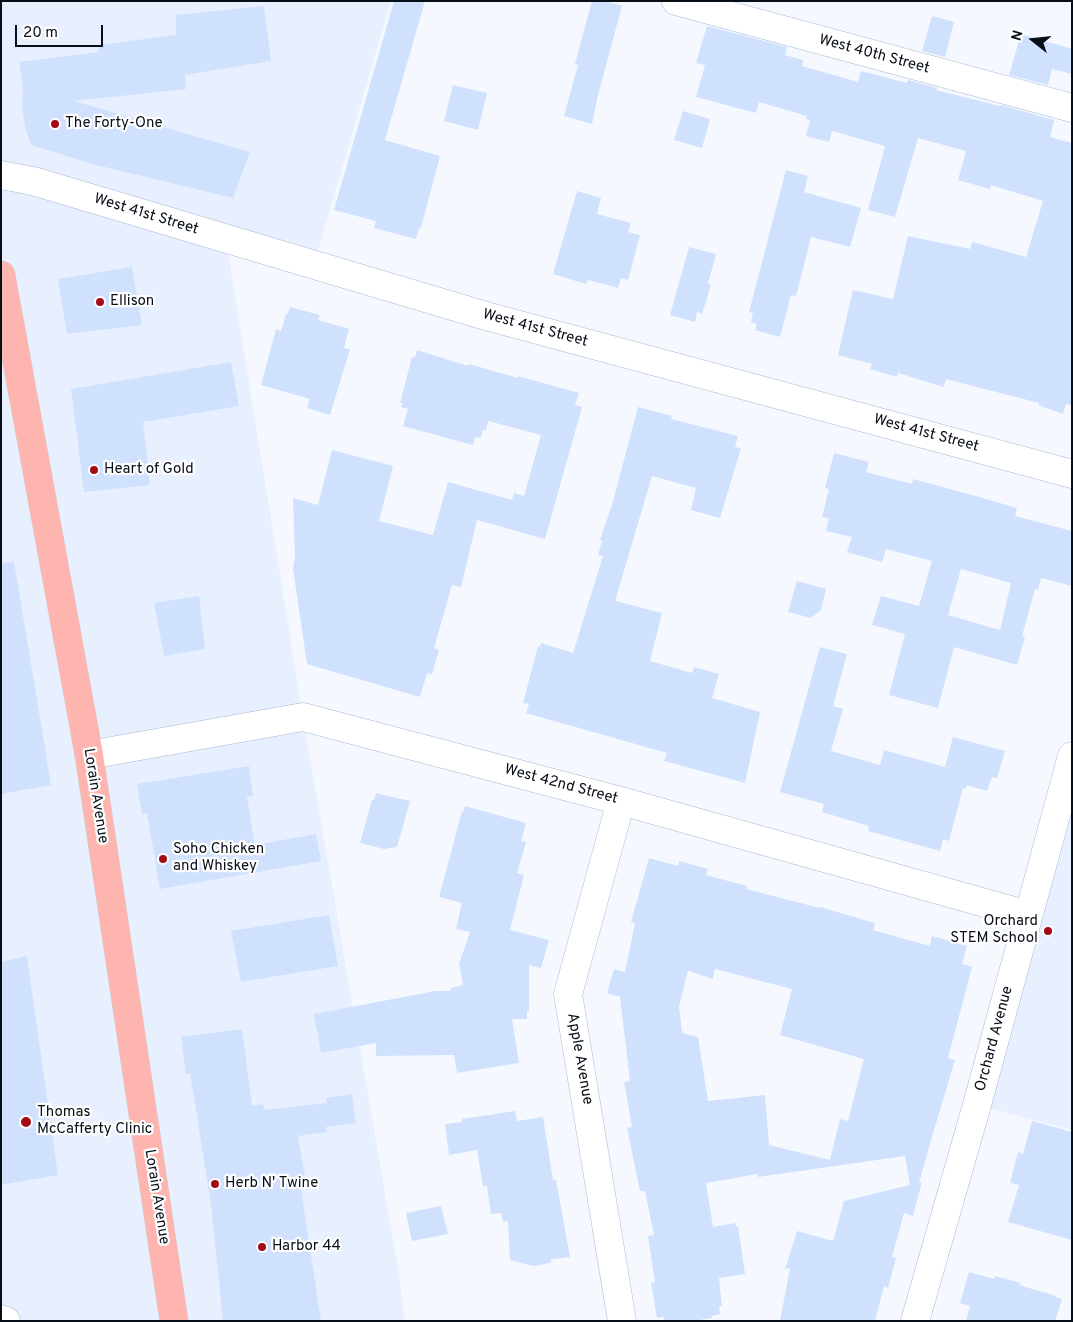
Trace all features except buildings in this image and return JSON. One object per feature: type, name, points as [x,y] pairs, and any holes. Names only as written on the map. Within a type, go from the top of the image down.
[{"type":"main road","name":"Lorain Avenue","points":[[1,275],[89,755],[174,1321]]},
{"type":"street","name":"West 40th Street","points":[[676,1],[1072,108]]},
{"type":"street","name":"West 41st Street","points":[[1,175],[33,181],[486,316],[1072,474]]},
{"type":"street","name":"West 42nd Street","points":[[89,755],[303,717],[621,801],[1028,915]]},
{"type":"street","name":"Orchard Avenue","points":[[915,1321],[980,1096],[1072,756]]},
{"type":"street","name":"Apple Avenue","points":[[621,801],[568,994],[622,1321]]},
{"type":"street","points":[[1,1320],[6,1321]]},
{"type":"shaded area","points":[[1,1],[391,1],[314,264],[226,240],[303,717],[400,1280],[405,1321],[6,1321],[1,1319]]},
{"type":"shaded area","name":"Orchard STEM School","points":[[1072,756],[1072,1130],[977,1105]]},
{"type":"place","name":"The Forty-One","points":[[55,124]]},
{"type":"place","name":"Ellison","points":[[100,302]]},
{"type":"place","name":"Heart of Gold","points":[[94,470]]},
{"type":"place","name":"Soho Chicken and Whiskey","points":[[163,859]]},
{"type":"place","name":"Orchard STEM School","points":[[1048,931]]},
{"type":"place","name":"Thomas McCafferty Clinic","points":[[26,1122]]},
{"type":"place","name":"Herb N' Twine","points":[[215,1184]]},
{"type":"place","name":"Harbor 44","points":[[262,1247]]}]
